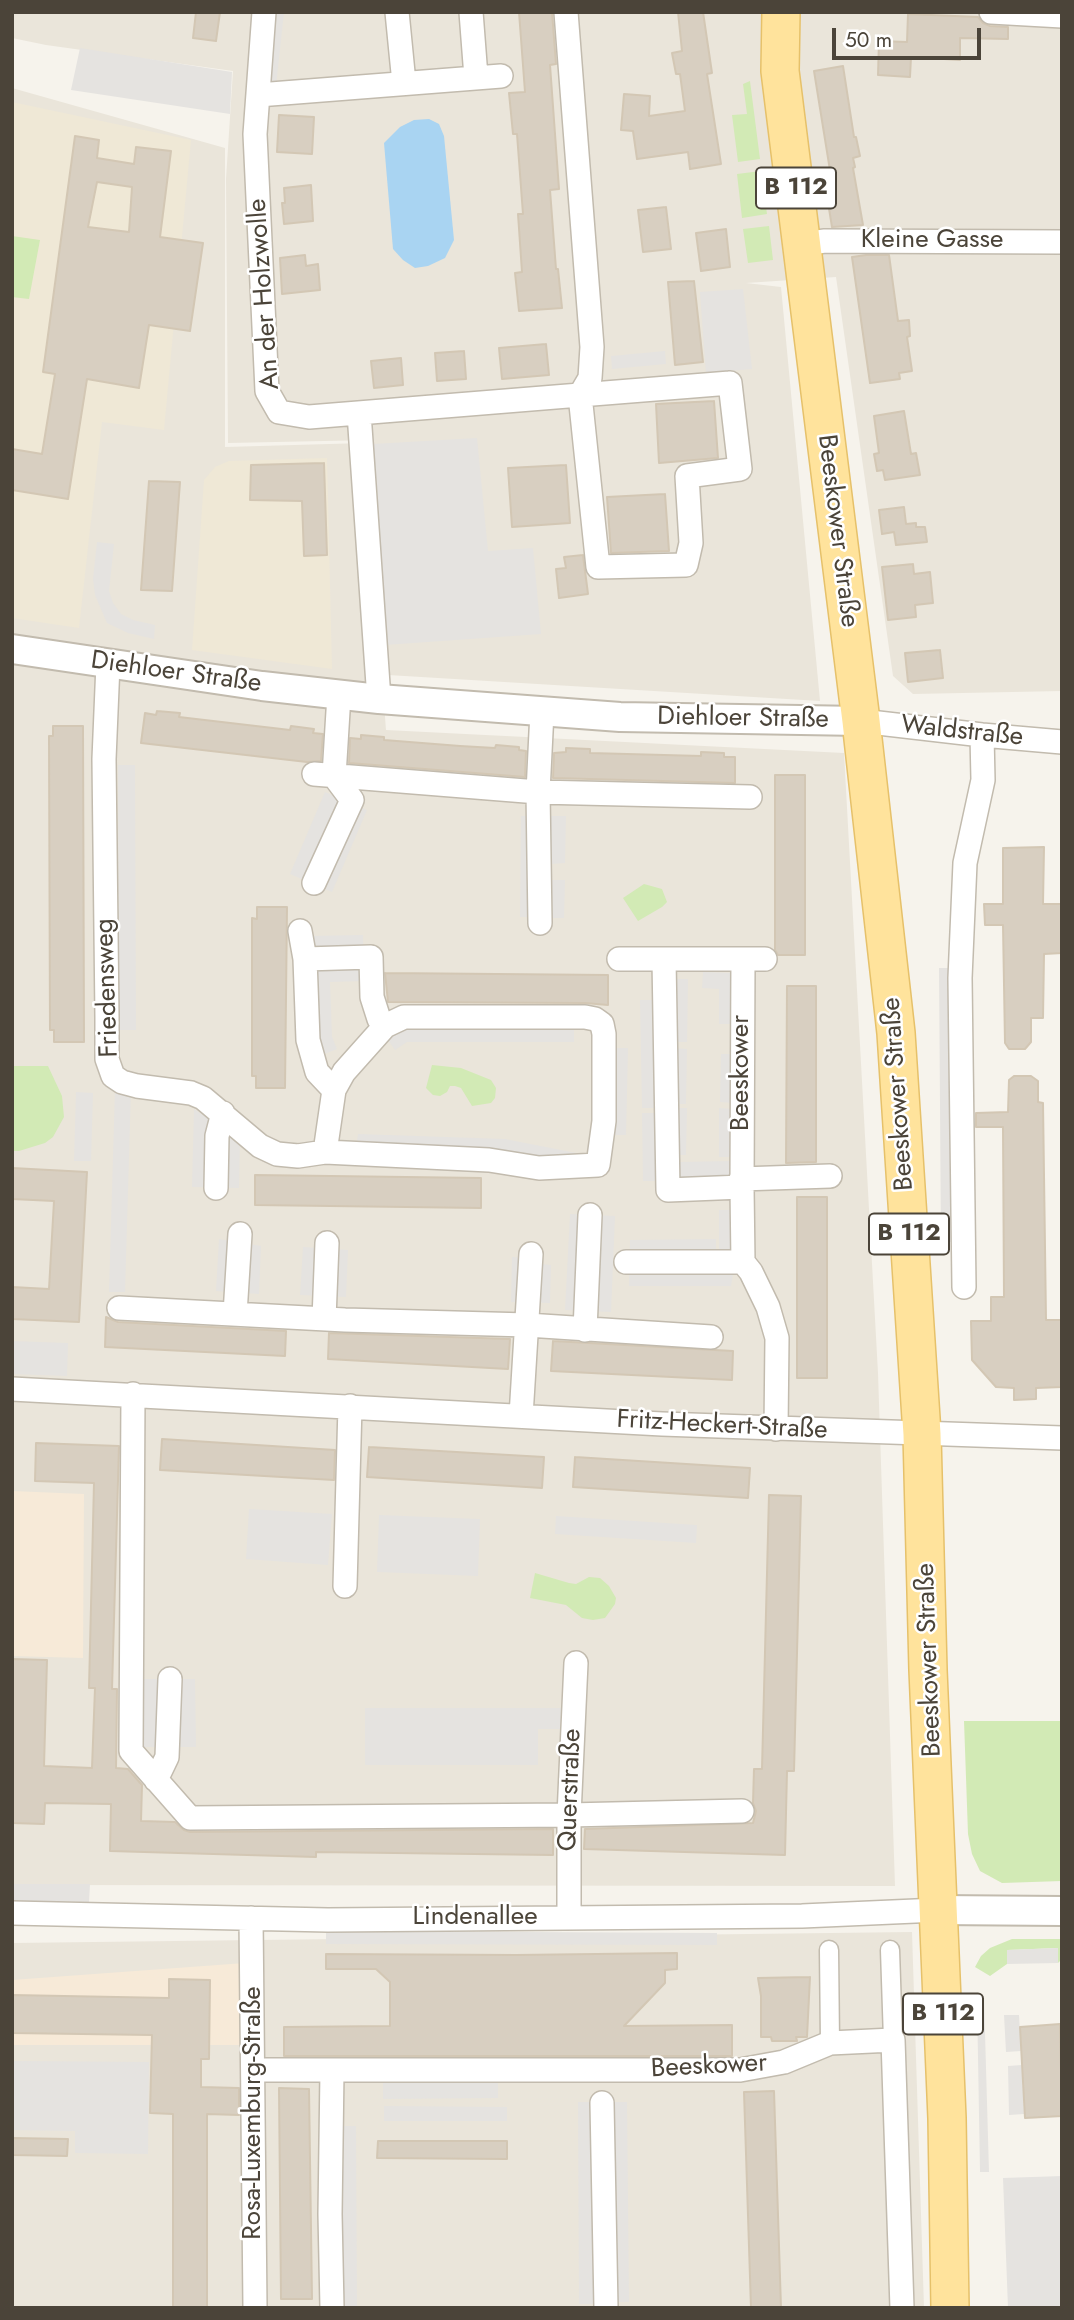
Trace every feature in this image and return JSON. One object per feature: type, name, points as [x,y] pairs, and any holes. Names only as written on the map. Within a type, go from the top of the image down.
[{"type":"main road","name":"Beeskower Straße","points":[[781,12],[780,71],[862,721],[896,1033],[922,1434],[928,1670],[947,2118],[950,2308]]},
{"type":"street","name":"An der Holzwolle","points":[[264,12],[255,134],[267,391],[279,412],[309,417],[580,395],[730,383],[740,469],[687,475],[691,543],[686,565],[598,567],[580,395],[590,378],[592,347],[566,12]]},
{"type":"street","points":[[397,12],[404,83]]},
{"type":"street","points":[[471,12],[476,78]]},
{"type":"street","points":[[991,12],[1062,16]]},
{"type":"street","points":[[258,95],[502,76]]},
{"type":"street","name":"Kleine Gasse","points":[[803,244],[825,241],[1062,242]]},
{"type":"street","points":[[359,413],[379,699]]},
{"type":"street","name":"Diehloer Straße","points":[[12,649],[379,699],[643,717],[862,721]]},
{"type":"street","name":"Friedensweg","points":[[108,664],[104,769],[109,1067],[113,1076],[137,1086],[191,1093],[203,1098],[260,1146],[277,1154],[298,1156],[325,1152],[489,1160],[539,1168],[598,1166],[604,1121],[604,1034],[602,1024],[595,1019],[404,1017],[385,1026]]},
{"type":"street","points":[[324,775],[340,695]]},
{"type":"street","points":[[540,923],[538,792],[542,712]]},
{"type":"street","name":"Waldstraße","points":[[862,721],[1062,742]]},
{"type":"street","points":[[964,1287],[961,966],[965,863],[982,780],[982,735]]},
{"type":"street","points":[[324,775],[538,792],[750,797]]},
{"type":"street","points":[[314,883],[352,800],[324,775]]},
{"type":"street","points":[[300,931],[305,959],[309,1040],[317,1072],[334,1090]]},
{"type":"street","points":[[305,959],[371,957],[372,997],[379,1020],[385,1026],[344,1072],[334,1090],[325,1152]]},
{"type":"street","points":[[619,959],[664,960],[667,1190],[830,1175]]},
{"type":"street","name":"Beeskower","points":[[664,960],[754,959],[741,1183]]},
{"type":"street","points":[[216,1188],[217,1136],[223,1113]]},
{"type":"street","points":[[741,1183],[743,1262],[751,1272],[768,1307],[777,1338],[776,1429]]},
{"type":"street","points":[[585,1330],[590,1215]]},
{"type":"street","points":[[236,1314],[240,1234]]},
{"type":"street","points":[[324,1319],[327,1243]]},
{"type":"street","points":[[521,1416],[531,1254]]},
{"type":"street","points":[[626,1262],[743,1262]]},
{"type":"street","points":[[120,1308],[324,1319],[527,1325],[710,1337]]},
{"type":"street","name":"Fritz-Heckert-Straße","points":[[12,1389],[776,1429],[816,1428],[1062,1438]]},
{"type":"street","points":[[133,1394],[131,1751],[190,1818],[743,1811]]},
{"type":"street","points":[[345,1586],[350,1406]]},
{"type":"street","name":"Querstraße","points":[[569,1917],[569,1815],[576,1663]]},
{"type":"street","points":[[156,1780],[167,1756],[170,1679]]},
{"type":"street","points":[[938,1910],[1062,1911]]},
{"type":"street","name":"Lindenallee","points":[[12,1913],[328,1920],[802,1916],[938,1910]]},
{"type":"street","name":"Rosa-Luxemburg-Straße","points":[[251,1918],[256,2308]]},
{"type":"street","points":[[829,1950],[830,2043]]},
{"type":"street","points":[[890,1950],[902,2308]]},
{"type":"street","name":"Beeskower","points":[[253,2070],[740,2070],[784,2062],[830,2043],[893,2040]]},
{"type":"street","points":[[332,2071],[332,2308]]},
{"type":"street","points":[[602,2103],[606,2308]]},
{"type":"shaded area","points":[[12,12],[1062,12],[1062,691],[913,694],[893,676],[836,277],[746,283],[781,287],[820,701],[388,675],[372,440],[228,443],[226,179],[233,71],[12,38]]},
{"type":"shaded area","points":[[272,12],[284,12],[276,86],[265,85]]},
{"type":"shaded area","points":[[80,48],[232,72],[230,114],[71,90]]},
{"type":"shaded area","points":[[12,88],[225,148],[225,447],[364,443],[386,730],[844,753],[878,1373],[895,1886],[12,1885]]},
{"type":"shaded area","points":[[12,102],[191,140],[164,430],[102,422],[79,628],[12,618]]},
{"type":"shaded area","points":[[743,289],[752,369],[706,373],[700,292]]},
{"type":"shaded area","points":[[665,351],[666,364],[612,369],[611,356]]},
{"type":"shaded area","points":[[477,438],[488,551],[533,548],[541,634],[385,645],[373,444]]},
{"type":"shaded area","points":[[327,458],[332,669],[192,650],[204,480],[215,467],[229,461]]},
{"type":"shaded area","points":[[97,542],[114,544],[109,591],[113,603],[121,614],[155,625],[154,639],[128,633],[107,623],[95,595],[93,579]]},
{"type":"shaded area","points":[[118,765],[135,765],[136,1030],[119,1030]]},
{"type":"shaded area","points":[[325,792],[367,810],[332,892],[290,874]]},
{"type":"shaded area","points":[[521,816],[566,816],[565,863],[551,864],[551,880],[565,880],[564,918],[552,918],[551,924],[532,923],[531,917],[520,917]]},
{"type":"shaded area","points":[[363,935],[364,981],[330,982],[332,1037],[337,1049],[322,1055],[315,1039],[309,936]]},
{"type":"shaded area","points":[[939,968],[954,968],[955,1242],[941,1242]]},
{"type":"shaded area","points":[[703,972],[733,973],[737,1157],[719,1157],[719,1108],[733,1109],[733,1103],[720,1102],[721,1054],[732,1054],[732,1024],[719,1024],[719,989],[702,988]]},
{"type":"shaded area","points":[[675,979],[688,979],[687,1042],[674,1042]]},
{"type":"shaded area","points":[[640,1000],[654,1000],[657,1181],[643,1181],[642,1113],[654,1113],[655,1108],[642,1108]]},
{"type":"shaded area","points":[[395,1030],[574,1030],[574,1042],[407,1042],[395,1050],[386,1037]]},
{"type":"shaded area","points":[[613,1048],[628,1048],[626,1135],[611,1135]]},
{"type":"shaded area","points":[[674,1048],[687,1049],[686,1104],[674,1104],[674,1108],[687,1108],[686,1155],[673,1155]]},
{"type":"shaded area","points":[[115,1089],[131,1089],[125,1292],[109,1292]]},
{"type":"shaded area","points":[[76,1092],[93,1093],[91,1161],[74,1161]]},
{"type":"shaded area","points":[[194,1109],[240,1140],[239,1188],[192,1187]]},
{"type":"shaded area","points":[[358,1134],[505,1139],[576,1153],[575,1164],[356,1147]]},
{"type":"shaded area","points":[[732,1161],[732,1176],[679,1177],[679,1162]]},
{"type":"shaded area","points":[[719,1210],[736,1210],[736,1274],[733,1274],[731,1286],[629,1286],[630,1240],[716,1239],[716,1255],[730,1255],[733,1250],[719,1250]]},
{"type":"shaded area","points":[[570,1214],[615,1216],[611,1312],[565,1310]]},
{"type":"shaded area","points":[[219,1239],[261,1246],[259,1294],[216,1291]]},
{"type":"shaded area","points":[[303,1247],[348,1250],[346,1297],[300,1295]]},
{"type":"shaded area","points":[[512,1257],[551,1265],[550,1303],[511,1302]]},
{"type":"shaded area","points":[[12,1341],[68,1343],[67,1376],[12,1374]]},
{"type":"shaded area","points":[[12,1491],[84,1494],[83,1658],[12,1656]]},
{"type":"shaded area","points":[[249,1509],[332,1514],[328,1565],[246,1559]]},
{"type":"shaded area","points":[[379,1515],[480,1519],[478,1576],[377,1572]]},
{"type":"shaded area","points":[[556,1516],[697,1525],[696,1543],[555,1534]]},
{"type":"shaded area","points":[[143,1679],[195,1679],[196,1747],[144,1747]]},
{"type":"shaded area","points":[[365,1708],[561,1708],[561,1729],[538,1729],[538,1765],[365,1765]]},
{"type":"shaded area","points":[[12,1884],[90,1884],[89,1902],[12,1901]]},
{"type":"shaded area","points":[[326,1931],[717,1933],[717,1945],[326,1944]]},
{"type":"shaded area","points":[[912,1932],[924,2308],[12,2308],[12,1943]]},
{"type":"shaded area","points":[[1058,1948],[1058,1963],[1007,1964],[1007,1950]]},
{"type":"shaded area","points":[[245,1963],[243,2045],[12,2045],[12,1980]]},
{"type":"shaded area","points":[[984,1998],[989,2172],[980,2172],[977,2000]]},
{"type":"shaded area","points":[[1004,2015],[1019,2015],[1021,2051],[1006,2052]]},
{"type":"shaded area","points":[[12,2061],[149,2062],[148,2154],[75,2153],[75,2131],[12,2130]]},
{"type":"shaded area","points":[[1022,2065],[1024,2114],[1009,2115],[1008,2066]]},
{"type":"shaded area","points":[[498,2082],[498,2098],[383,2099],[383,2083]]},
{"type":"shaded area","points":[[578,2102],[594,2102],[595,2304],[579,2304]]},
{"type":"shaded area","points":[[611,2102],[627,2102],[629,2302],[614,2302]]},
{"type":"shaded area","points":[[384,2106],[507,2107],[507,2121],[384,2121]]},
{"type":"shaded area","points":[[336,2126],[356,2126],[357,2308],[337,2308]]},
{"type":"shaded area","points":[[1062,2176],[1062,2308],[1008,2308],[1003,2178]]},
{"type":"green space","points":[[750,81],[760,159],[738,162],[732,115],[747,114],[743,84]]},
{"type":"green space","points":[[761,171],[767,214],[742,218],[737,174]]},
{"type":"green space","points":[[769,226],[773,260],[748,263],[743,229]]},
{"type":"green space","points":[[12,236],[40,240],[29,299],[12,297]]},
{"type":"green space","points":[[644,884],[662,889],[667,902],[638,921],[623,898]]},
{"type":"green space","points":[[432,1065],[461,1068],[491,1080],[496,1088],[495,1098],[491,1103],[472,1106],[461,1088],[455,1086],[450,1086],[447,1092],[440,1096],[433,1095],[426,1088]]},
{"type":"green space","points":[[12,1066],[48,1066],[62,1096],[64,1117],[53,1137],[45,1143],[19,1151],[12,1151]]},
{"type":"green space","points":[[535,1573],[576,1584],[589,1577],[600,1578],[616,1598],[615,1604],[605,1618],[593,1620],[582,1618],[566,1605],[530,1598]]},
{"type":"green space","points":[[964,1721],[1062,1721],[1062,1881],[1002,1883],[980,1871],[972,1854],[968,1834]]},
{"type":"green space","points":[[1012,1939],[1062,1939],[1062,1959],[1058,1963],[1058,1948],[1008,1950],[1007,1964],[990,1976],[975,1967],[981,1956],[990,1948]]},
{"type":"water","points":[[429,119],[439,124],[444,136],[454,240],[445,258],[428,266],[415,268],[393,249],[384,143],[400,127],[414,120]]},
{"type":"building","points":[[196,12],[220,12],[216,41],[193,38]]},
{"type":"building","points":[[519,12],[552,12],[556,64],[550,65],[559,189],[550,190],[562,308],[519,311],[515,273],[522,272],[518,214],[523,214],[517,134],[513,134],[509,93],[525,92]]},
{"type":"building","points":[[678,12],[703,12],[712,73],[707,74],[721,164],[690,169],[688,152],[637,159],[633,131],[621,130],[624,94],[650,96],[649,116],[685,111],[680,74],[676,74],[672,53],[682,51]]},
{"type":"building","points":[[908,14],[978,17],[990,26],[1008,27],[1008,39],[960,38],[960,60],[911,57],[910,77],[878,75],[879,41],[907,42]]},
{"type":"building","points":[[843,66],[854,137],[860,156],[853,158],[853,168],[863,225],[832,227],[826,190],[833,189],[814,71]]},
{"type":"building","points":[[279,115],[314,117],[312,154],[277,152]]},
{"type":"building","points":[[75,136],[99,140],[97,158],[134,164],[136,147],[171,151],[160,237],[203,243],[190,331],[149,325],[139,388],[87,379],[68,499],[12,490],[12,449],[42,454],[55,374],[43,372]],"holes":[[[97,182],[132,187],[129,232],[88,227]]]},
{"type":"building","points":[[311,185],[313,221],[284,224],[284,188]]},
{"type":"building","points":[[666,207],[671,249],[643,252],[638,210]]},
{"type":"building","points":[[726,229],[730,267],[701,271],[696,233]]},
{"type":"building","points":[[305,255],[306,266],[318,264],[320,290],[282,294],[280,258]]},
{"type":"building","points":[[889,255],[898,321],[909,320],[910,336],[907,337],[912,371],[899,373],[900,379],[870,383],[852,257]]},
{"type":"building","points":[[694,281],[703,362],[675,365],[668,282]]},
{"type":"building","points":[[546,344],[549,375],[502,379],[499,348]]},
{"type":"building","points":[[464,351],[466,379],[437,381],[435,353]]},
{"type":"building","points":[[401,358],[403,385],[374,388],[371,361]]},
{"type":"building","points":[[714,401],[718,458],[659,463],[656,404]]},
{"type":"building","points":[[904,411],[911,454],[916,453],[920,475],[885,480],[883,470],[877,471],[874,454],[879,453],[874,416]]},
{"type":"building","points":[[324,463],[327,555],[304,556],[302,501],[250,500],[251,465]]},
{"type":"building","points":[[566,465],[570,523],[512,527],[508,468]]},
{"type":"building","points":[[149,481],[180,482],[172,591],[141,590]]},
{"type":"building","points":[[665,494],[669,551],[611,553],[607,497]]},
{"type":"building","points":[[904,507],[906,524],[916,523],[916,527],[925,527],[927,542],[896,545],[894,532],[882,534],[879,510]]},
{"type":"building","points":[[583,555],[588,594],[559,598],[556,569],[566,568],[564,557]]},
{"type":"building","points":[[913,564],[914,574],[930,572],[933,603],[915,605],[916,617],[888,620],[882,567]]},
{"type":"building","points":[[940,650],[943,678],[908,682],[905,653]]},
{"type":"building","points":[[157,711],[180,713],[179,717],[290,730],[291,726],[314,729],[313,733],[323,734],[321,761],[307,762],[141,743],[145,713],[156,715]]},
{"type":"building","points":[[53,726],[83,726],[84,1042],[54,1042],[54,1030],[50,1030],[49,736],[53,736]]},
{"type":"building","points":[[361,735],[384,737],[384,740],[460,746],[519,747],[519,750],[526,751],[525,777],[349,763],[350,738],[361,739]]},
{"type":"building","points":[[566,748],[590,749],[590,753],[701,756],[701,752],[724,753],[724,757],[735,757],[735,783],[553,778],[554,753],[566,752]]},
{"type":"building","points":[[775,775],[805,775],[805,955],[778,955],[775,950]]},
{"type":"building","points":[[1044,847],[1043,904],[1062,904],[1062,953],[1044,954],[1043,1018],[1031,1018],[1031,1042],[1025,1049],[1009,1049],[1005,1043],[1003,925],[985,925],[984,904],[1003,904],[1003,848]]},
{"type":"building","points":[[257,907],[287,907],[285,1088],[256,1088],[256,1076],[252,1076],[252,918],[257,919]]},
{"type":"building","points":[[385,973],[608,975],[608,1005],[388,1002]]},
{"type":"building","points":[[787,986],[816,986],[816,1162],[786,1163]]},
{"type":"building","points":[[1014,1076],[1031,1076],[1038,1081],[1038,1102],[1043,1103],[1046,1320],[1062,1320],[1062,1387],[1036,1388],[1036,1399],[1014,1400],[1014,1388],[996,1387],[972,1360],[971,1321],[991,1321],[991,1297],[1004,1297],[1003,1127],[976,1127],[976,1113],[1008,1112],[1009,1080]]},
{"type":"building","points":[[12,1168],[87,1172],[79,1322],[12,1319],[12,1287],[49,1289],[54,1201],[12,1199]]},
{"type":"building","points":[[255,1175],[481,1178],[481,1208],[255,1205]]},
{"type":"building","points":[[797,1197],[827,1197],[827,1378],[797,1378]]},
{"type":"building","points":[[106,1317],[118,1322],[286,1331],[285,1356],[105,1347]]},
{"type":"building","points":[[329,1333],[510,1339],[508,1369],[328,1359]]},
{"type":"building","points":[[553,1341],[733,1351],[732,1380],[551,1371]]},
{"type":"building","points":[[162,1439],[335,1450],[334,1480],[160,1470]]},
{"type":"building","points":[[36,1443],[119,1446],[112,1689],[117,1689],[116,1768],[128,1769],[142,1785],[141,1821],[175,1822],[190,1832],[553,1829],[553,1855],[316,1852],[316,1857],[110,1851],[111,1804],[45,1803],[44,1824],[12,1823],[12,1659],[47,1660],[44,1766],[92,1768],[95,1688],[89,1688],[94,1483],[35,1481]]},
{"type":"building","points":[[369,1447],[544,1457],[542,1488],[367,1477]]},
{"type":"building","points":[[575,1457],[750,1468],[748,1498],[573,1487]]},
{"type":"building","points":[[769,1495],[801,1496],[794,1771],[787,1771],[785,1855],[584,1849],[585,1829],[753,1823],[756,1811],[753,1803],[754,1769],[762,1769]]},
{"type":"building","points":[[677,1953],[677,1969],[665,1970],[665,1983],[624,2026],[732,2025],[732,2056],[284,2056],[284,2027],[390,2026],[390,1982],[376,1969],[326,1969],[326,1954]]},
{"type":"building","points":[[810,1977],[807,2037],[796,2037],[797,2041],[772,2041],[771,2037],[761,2037],[758,1978]]},
{"type":"building","points":[[169,1979],[210,1980],[209,2059],[201,2059],[201,2087],[239,2088],[239,2115],[207,2114],[207,2308],[173,2308],[173,2114],[150,2113],[152,2035],[12,2033],[12,1995],[169,1998]]},
{"type":"building","points":[[1060,2024],[1062,2116],[1025,2118],[1020,2027]]},
{"type":"building","points":[[279,2088],[309,2089],[312,2299],[281,2299]]},
{"type":"building","points":[[774,2091],[781,2308],[751,2308],[744,2092]]},
{"type":"building","points":[[12,2138],[68,2139],[67,2156],[12,2155]]},
{"type":"building","points":[[378,2141],[507,2141],[507,2159],[377,2158]]}]
